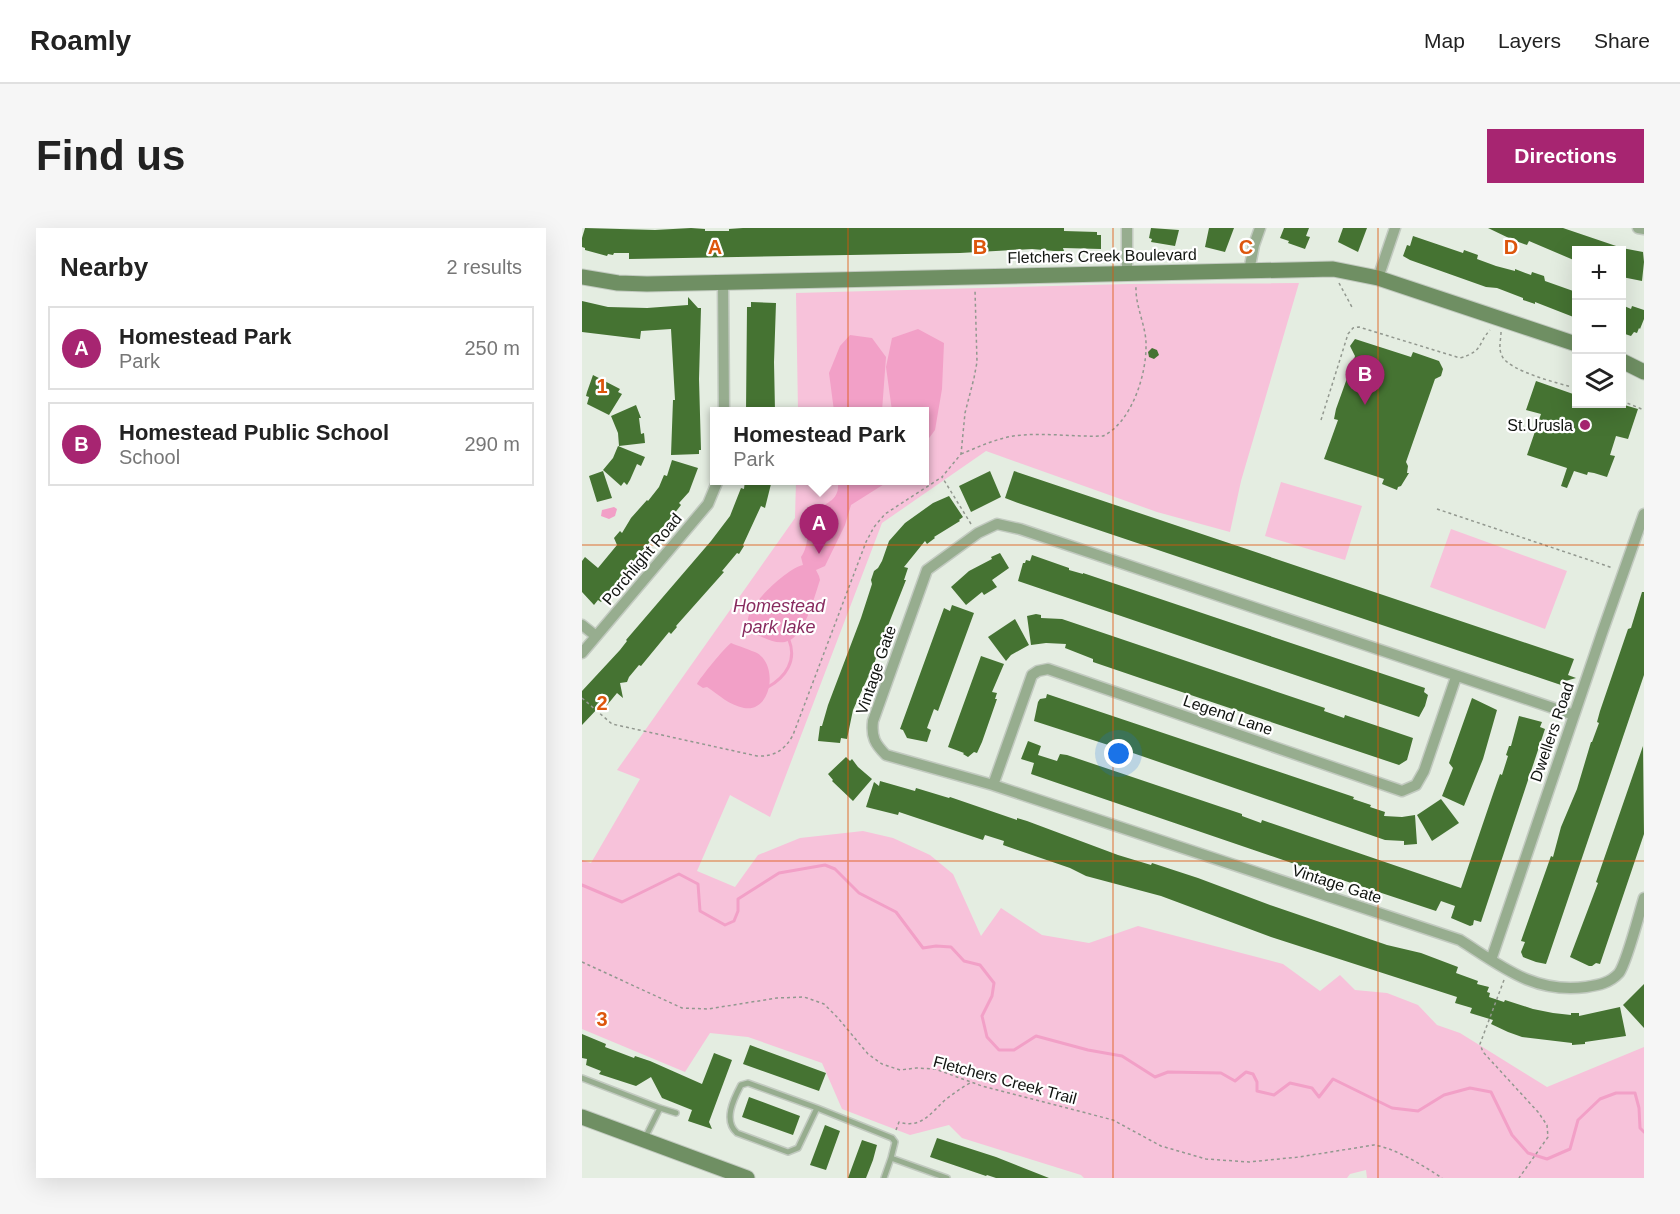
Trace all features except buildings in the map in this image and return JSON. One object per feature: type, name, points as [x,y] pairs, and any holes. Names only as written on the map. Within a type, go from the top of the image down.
[{"type":"street","points":[[1127,228],[1132,278]]},
{"type":"street","points":[[1249,271],[1260,228]]},
{"type":"street","points":[[1378,278],[1395,228]]},
{"type":"street","points":[[1638,228],[1644,230]]},
{"type":"street","name":"Fletchers Creek Boulevard","points":[[582,277],[618,283],[975,277],[1132,278],[1333,269],[1378,278],[1572,343]]},
{"type":"street","points":[[723,282],[724,407]]},
{"type":"street","points":[[1626,364],[1644,372]]},
{"type":"street","name":"Porchlight Road","points":[[582,653],[708,504],[716,485]]},
{"type":"street","name":"Dwellers Road","points":[[1491,960],[1644,514]]},
{"type":"street","name":"Vintage Gate","points":[[1574,715],[1020,529],[997,524],[978,533],[927,570],[873,721],[871,735],[876,745],[886,755],[993,785],[1460,940],[1500,968],[1545,986],[1572,989],[1608,982],[1620,971],[1644,898]]},
{"type":"street","points":[[582,625],[596,636]]},
{"type":"street","name":"Legend Lane","points":[[993,785],[1032,675],[1038,670],[1048,669],[1402,791],[1416,785],[1424,771],[1456,677]]},
{"type":"street","points":[[582,1117],[747,1178]]},
{"type":"lane","points":[[582,1078],[676,1113]]},
{"type":"lane","points":[[817,1108],[798,1148],[788,1152],[737,1133],[732,1129],[729,1118],[738,1091],[741,1086],[748,1083],[817,1108],[892,1138],[895,1146],[884,1178]]},
{"type":"lane","points":[[644,1140],[660,1108]]},
{"type":"lane","points":[[891,1158],[947,1178]]},
{"type":"path","points":[[961,454],[964,413],[976,362],[975,277]]},
{"type":"path","points":[[582,698],[612,724],[757,756],[766,757],[783,750],[793,735],[866,542],[873,527],[885,514],[942,477],[961,454],[997,439],[1025,434],[1103,436],[1114,431],[1132,405],[1140,384],[1146,346],[1132,278]]},
{"type":"path","points":[[1339,282],[1353,309]]},
{"type":"path","points":[[1321,420],[1351,328],[1359,327],[1460,358],[1480,348],[1486,335],[1493,329]]},
{"type":"path","points":[[1499,329],[1500,349],[1505,360],[1535,375],[1572,387]]},
{"type":"path","points":[[1626,403],[1644,410]]},
{"type":"path","points":[[942,477],[978,533]]},
{"type":"path","points":[[1437,509],[1617,569]]},
{"type":"path","name":"Fletchers Creek Trail","points":[[582,962],[682,1008],[708,1009],[777,998],[804,997],[824,1004],[868,1054],[882,1064],[900,1070],[935,1069],[1028,1099],[1113,1120],[1161,1146],[1206,1159],[1249,1162],[1374,1145],[1382,1146],[1424,1166],[1442,1178]]},
{"type":"path","points":[[1504,979],[1480,1044],[1483,1052],[1538,1113],[1546,1125],[1548,1137],[1519,1178]]},
{"type":"path","points":[[896,1131],[899,1122],[913,1124],[921,1122],[970,1082]]},
{"type":"shaded area","points":[[1299,283],[1241,481],[1230,532],[1157,512],[986,451],[882,523],[770,817],[730,795],[697,871],[735,887],[758,855],[800,838],[863,831],[893,838],[930,855],[953,874],[981,936],[1001,908],[1042,935],[1089,943],[1138,926],[1283,964],[1320,991],[1340,975],[1355,990],[1387,993],[1418,1005],[1437,1025],[1460,1033],[1547,1087],[1644,1047],[1644,1178],[1367,1178],[1366,1170],[1350,1174],[1347,1178],[1084,1178],[1081,1175],[962,1138],[949,1125],[910,1135],[842,1109],[822,1063],[748,1037],[710,1033],[685,1072],[582,1029],[582,860],[591,863],[640,779],[617,770],[795,518],[796,485],[929,485],[929,407],[798,407],[796,293],[1128,284]]},
{"type":"shaded area","points":[[1281,482],[1362,506],[1345,560],[1265,536]]},
{"type":"shaded area","points":[[1451,529],[1567,571],[1545,629],[1430,587]]},
{"type":"water","points":[[918,329],[944,343],[942,389],[935,430],[929,438],[929,407],[891,407],[886,367],[892,338]]},
{"type":"water","points":[[850,335],[872,338],[886,357],[882,407],[833,407],[829,373],[840,346]]},
{"type":"water","name":"Homestead park lake","points":[[838,485],[883,485],[851,505],[845,525],[825,566],[816,570],[820,580],[808,616],[798,633],[785,642],[777,642],[752,632],[748,621],[750,612],[771,587],[788,572],[803,565],[801,557],[806,547],[814,515],[834,498]]},
{"type":"water","points":[[614,507],[617,509],[615,516],[609,519],[601,516],[602,510]]},
{"type":"water","points":[[731,643],[757,653],[764,659],[768,668],[770,677],[766,696],[753,708],[734,705],[707,687],[703,688],[697,684]]},
{"type":"waterway","points":[[768,687],[785,673],[791,661],[789,640]]},
{"type":"waterway","points":[[582,885],[622,902],[679,874],[698,884],[700,911],[725,925],[734,921],[738,911],[738,899],[779,873],[825,865],[835,869],[859,893],[896,912],[923,948],[951,947],[964,961],[980,965],[994,983],[992,996],[982,1016],[987,1037],[999,1050],[1014,1050],[1036,1036],[1088,1050],[1122,1056],[1155,1077],[1168,1072],[1221,1073],[1235,1081],[1246,1072],[1253,1074],[1257,1082],[1257,1091],[1274,1095],[1290,1083],[1312,1088],[1319,1097],[1333,1079],[1392,1108],[1418,1111],[1444,1095],[1470,1088],[1491,1092],[1512,1135],[1528,1153],[1547,1159],[1570,1149],[1578,1120],[1600,1099],[1616,1093],[1635,1093],[1639,1108],[1640,1128],[1644,1132]]},
{"type":"place","name":"Homestead Public School","points":[[1365,405]]},
{"type":"place","name":"St.Urusla","points":[[1585,425]]},
{"type":"place","name":"Homestead Park","points":[[819,554]]}]
